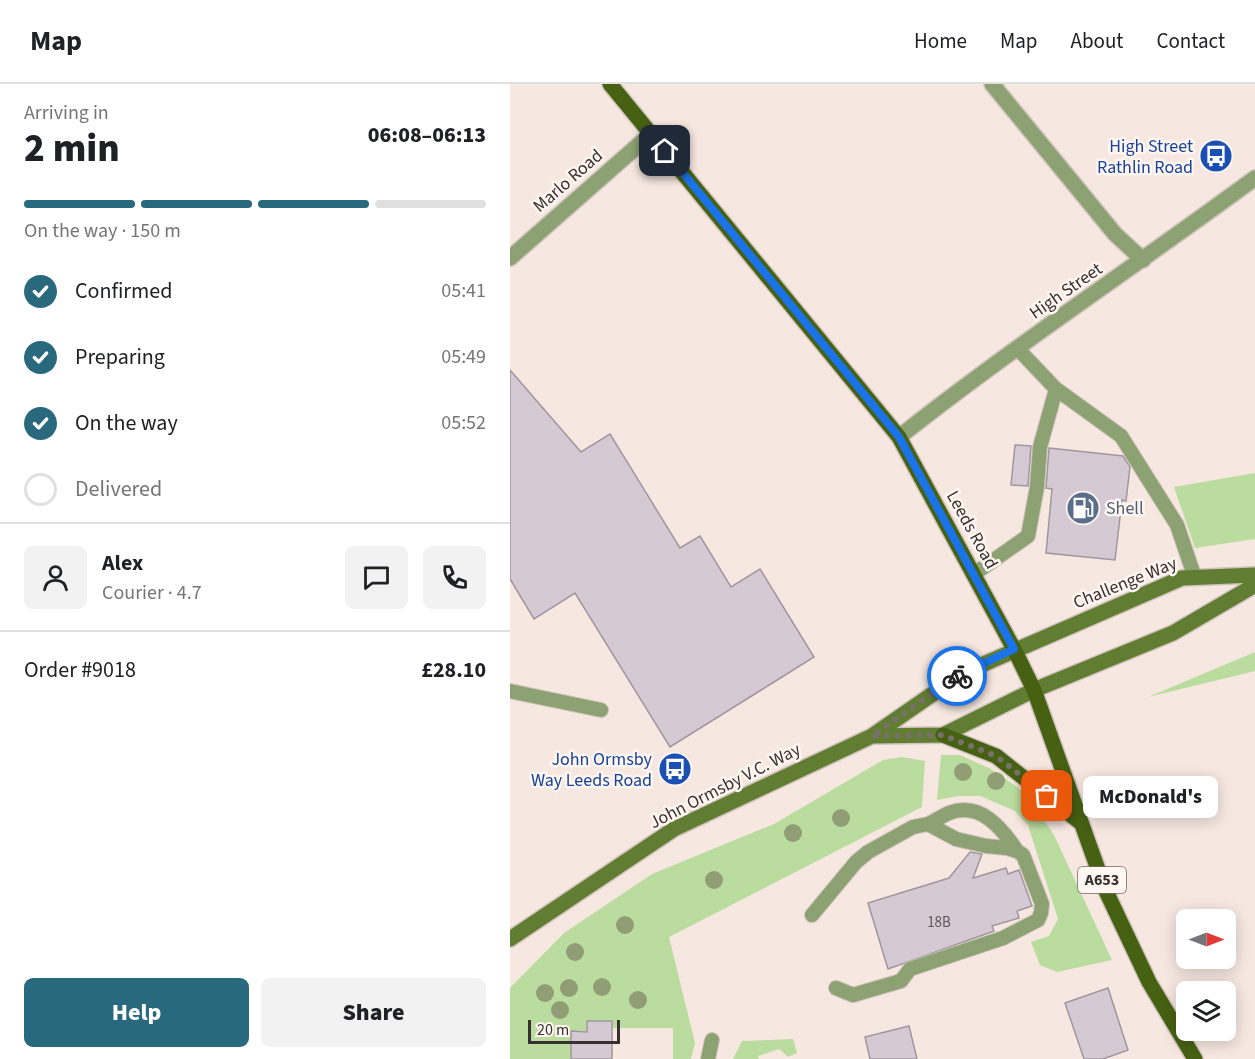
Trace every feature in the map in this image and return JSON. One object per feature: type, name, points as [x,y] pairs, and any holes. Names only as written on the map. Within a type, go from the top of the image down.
[{"type":"main road","name":"Leeds Road","points":[[610,84],[899,437],[1034,690],[1105,890],[1142,967],[1195,1059]]},
{"type":"main road","name":"Challenge Way","points":[[1014,649],[1182,578],[1255,575]]},
{"type":"main road","points":[[1034,690],[1173,633],[1255,585]]},
{"type":"main road","name":"John Ormsby V.C. Way","points":[[510,939],[674,829],[872,736],[963,672],[1014,649]]},
{"type":"main road","name":"John Ormsby V.C. Way","points":[[872,736],[943,735],[1034,690]]},
{"type":"main road","points":[[943,735],[996,756],[1081,823]]},
{"type":"street","points":[[992,84],[1115,234],[1143,260]]},
{"type":"street","name":"Marlo Road","points":[[510,258],[651,134]]},
{"type":"street","name":"High Street","points":[[899,437],[1017,348],[1255,178]]},
{"type":"lane","points":[[1017,348],[1056,388],[1121,436],[1177,525],[1195,578]]},
{"type":"lane","points":[[974,574],[1028,536],[1037,488],[1040,447],[1056,388]]},
{"type":"lane","points":[[510,691],[601,710]]},
{"type":"lane","points":[[812,915],[867,852],[913,827],[928,824],[949,813],[970,810],[991,819],[1003,829],[1017,851]]},
{"type":"lane","points":[[836,988],[853,995],[901,981],[910,969],[1002,938],[1038,920],[1042,904],[1023,855],[1017,851],[957,839],[928,824]]},
{"type":"lane","points":[[708,1059],[712,1040]]},
{"type":"green space","points":[[1255,473],[1255,539],[1195,548],[1174,487]]},
{"type":"green space","points":[[1255,652],[1255,671],[1148,697]]},
{"type":"green space","points":[[941,755],[960,755],[991,769],[1019,788],[1033,804],[1054,835],[1112,960],[1057,972],[1040,965],[1031,942],[1049,936],[1058,919],[1028,825],[1015,811],[980,796],[959,796],[937,800]]},
{"type":"green space","points":[[902,757],[925,761],[922,807],[669,937],[695,1043],[691,1059],[673,1059],[673,1028],[612,1028],[613,1021],[587,1021],[587,1032],[571,1032],[571,1059],[510,1059],[510,988],[564,933],[652,874],[774,824],[883,760]]},
{"type":"green space","points":[[793,1039],[797,1053],[788,1057],[779,1049],[758,1056],[759,1059],[733,1059],[742,1041]]},
{"type":"building","points":[[510,370],[581,452],[610,434],[680,548],[700,536],[731,587],[760,569],[814,657],[670,747],[575,593],[534,619],[510,579]]},
{"type":"building","points":[[1015,445],[1031,446],[1028,486],[1011,485]]},
{"type":"building","name":"Shell","points":[[1049,448],[1123,456],[1130,467],[1126,501],[1122,500],[1115,560],[1046,553],[1052,489],[1046,488]]},
{"type":"building","points":[[970,852],[982,854],[973,878],[1006,868],[1008,874],[1019,870],[1032,906],[1017,911],[1019,918],[992,926],[994,931],[888,969],[868,903],[949,878]]},
{"type":"building","points":[[1108,988],[1128,1050],[1103,1059],[1084,1059],[1065,1003]]},
{"type":"building","points":[[587,1021],[612,1021],[612,1059],[571,1059],[571,1031],[587,1032]]},
{"type":"building","points":[[909,1026],[917,1059],[870,1059],[865,1037]]},
{"type":"way so far","points":[[957,676],[872,736],[943,735],[996,756],[1047,796]]},
{"type":"place","name":"High Street Rathlin Road","points":[[1216,156]]},
{"type":"place","name":"Shell","points":[[1083,508]]},
{"type":"place","name":"John Ormsby Way Leeds Road","points":[[675,769]]},
{"type":"place","name":"McDonald's","points":[[1047,796]]},
{"type":"route","points":[[665,151],[899,437],[1014,649],[957,676]]}]
